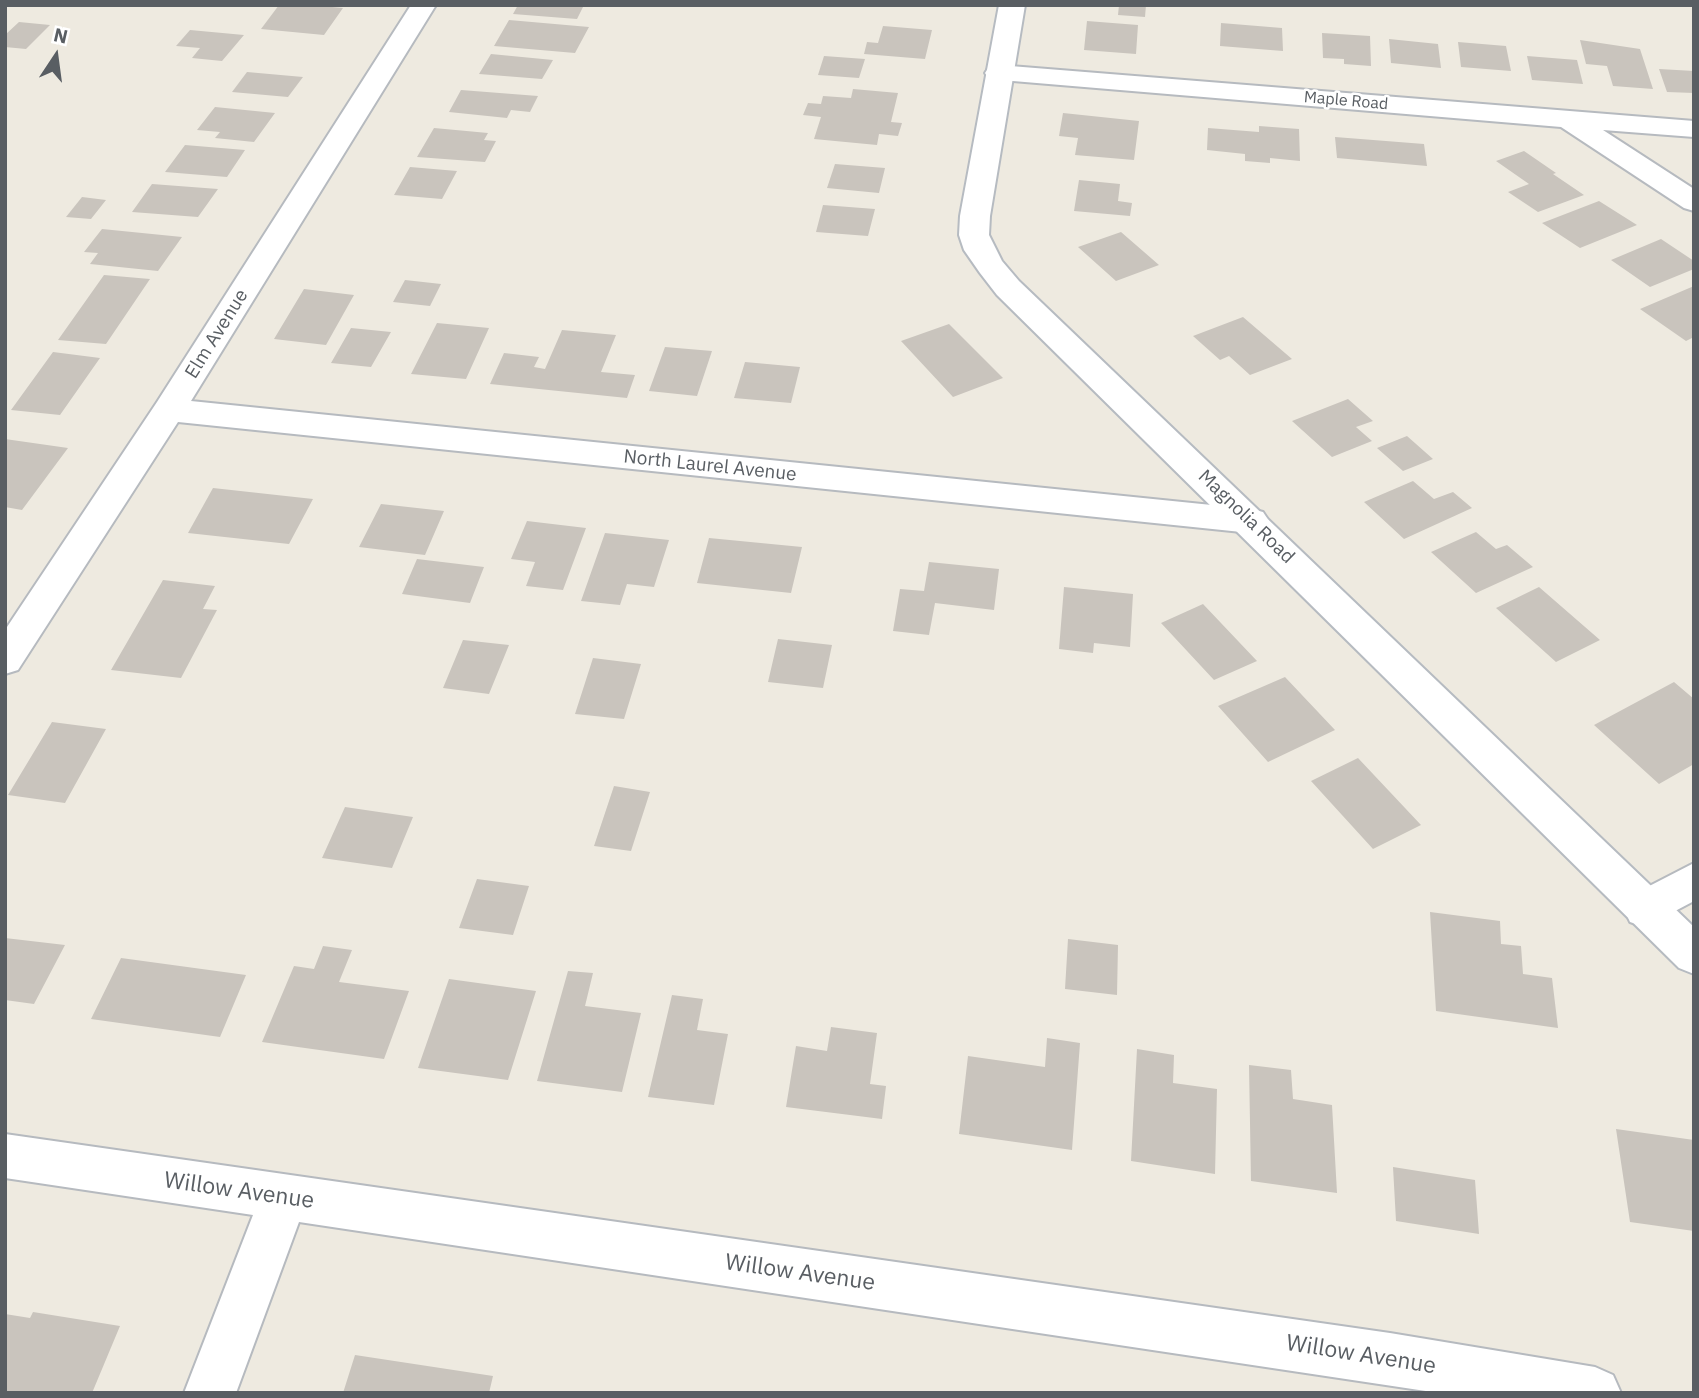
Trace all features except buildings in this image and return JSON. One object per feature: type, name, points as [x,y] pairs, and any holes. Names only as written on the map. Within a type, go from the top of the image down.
[{"type":"street","name":"Elm Avenue","points":[[5,660],[169,410],[424,5]]},
{"type":"street","name":"Magnolia Road","points":[[1012,5],[975,216],[974,235],[979,250],[1008,288],[1251,521],[1694,955]]},
{"type":"street","name":"Maple Road","points":[[998,73],[1694,129]]},
{"type":"street","points":[[1567,119],[1694,202]]},
{"type":"street","name":"North Laurel Avenue","points":[[169,410],[1251,521]]},
{"type":"street","points":[[1645,909],[1694,880]]},
{"type":"street","name":"Willow Avenue","points":[[5,1156],[1376,1357],[1595,1393]]},
{"type":"street","points":[[210,1393],[284,1197]]}]
